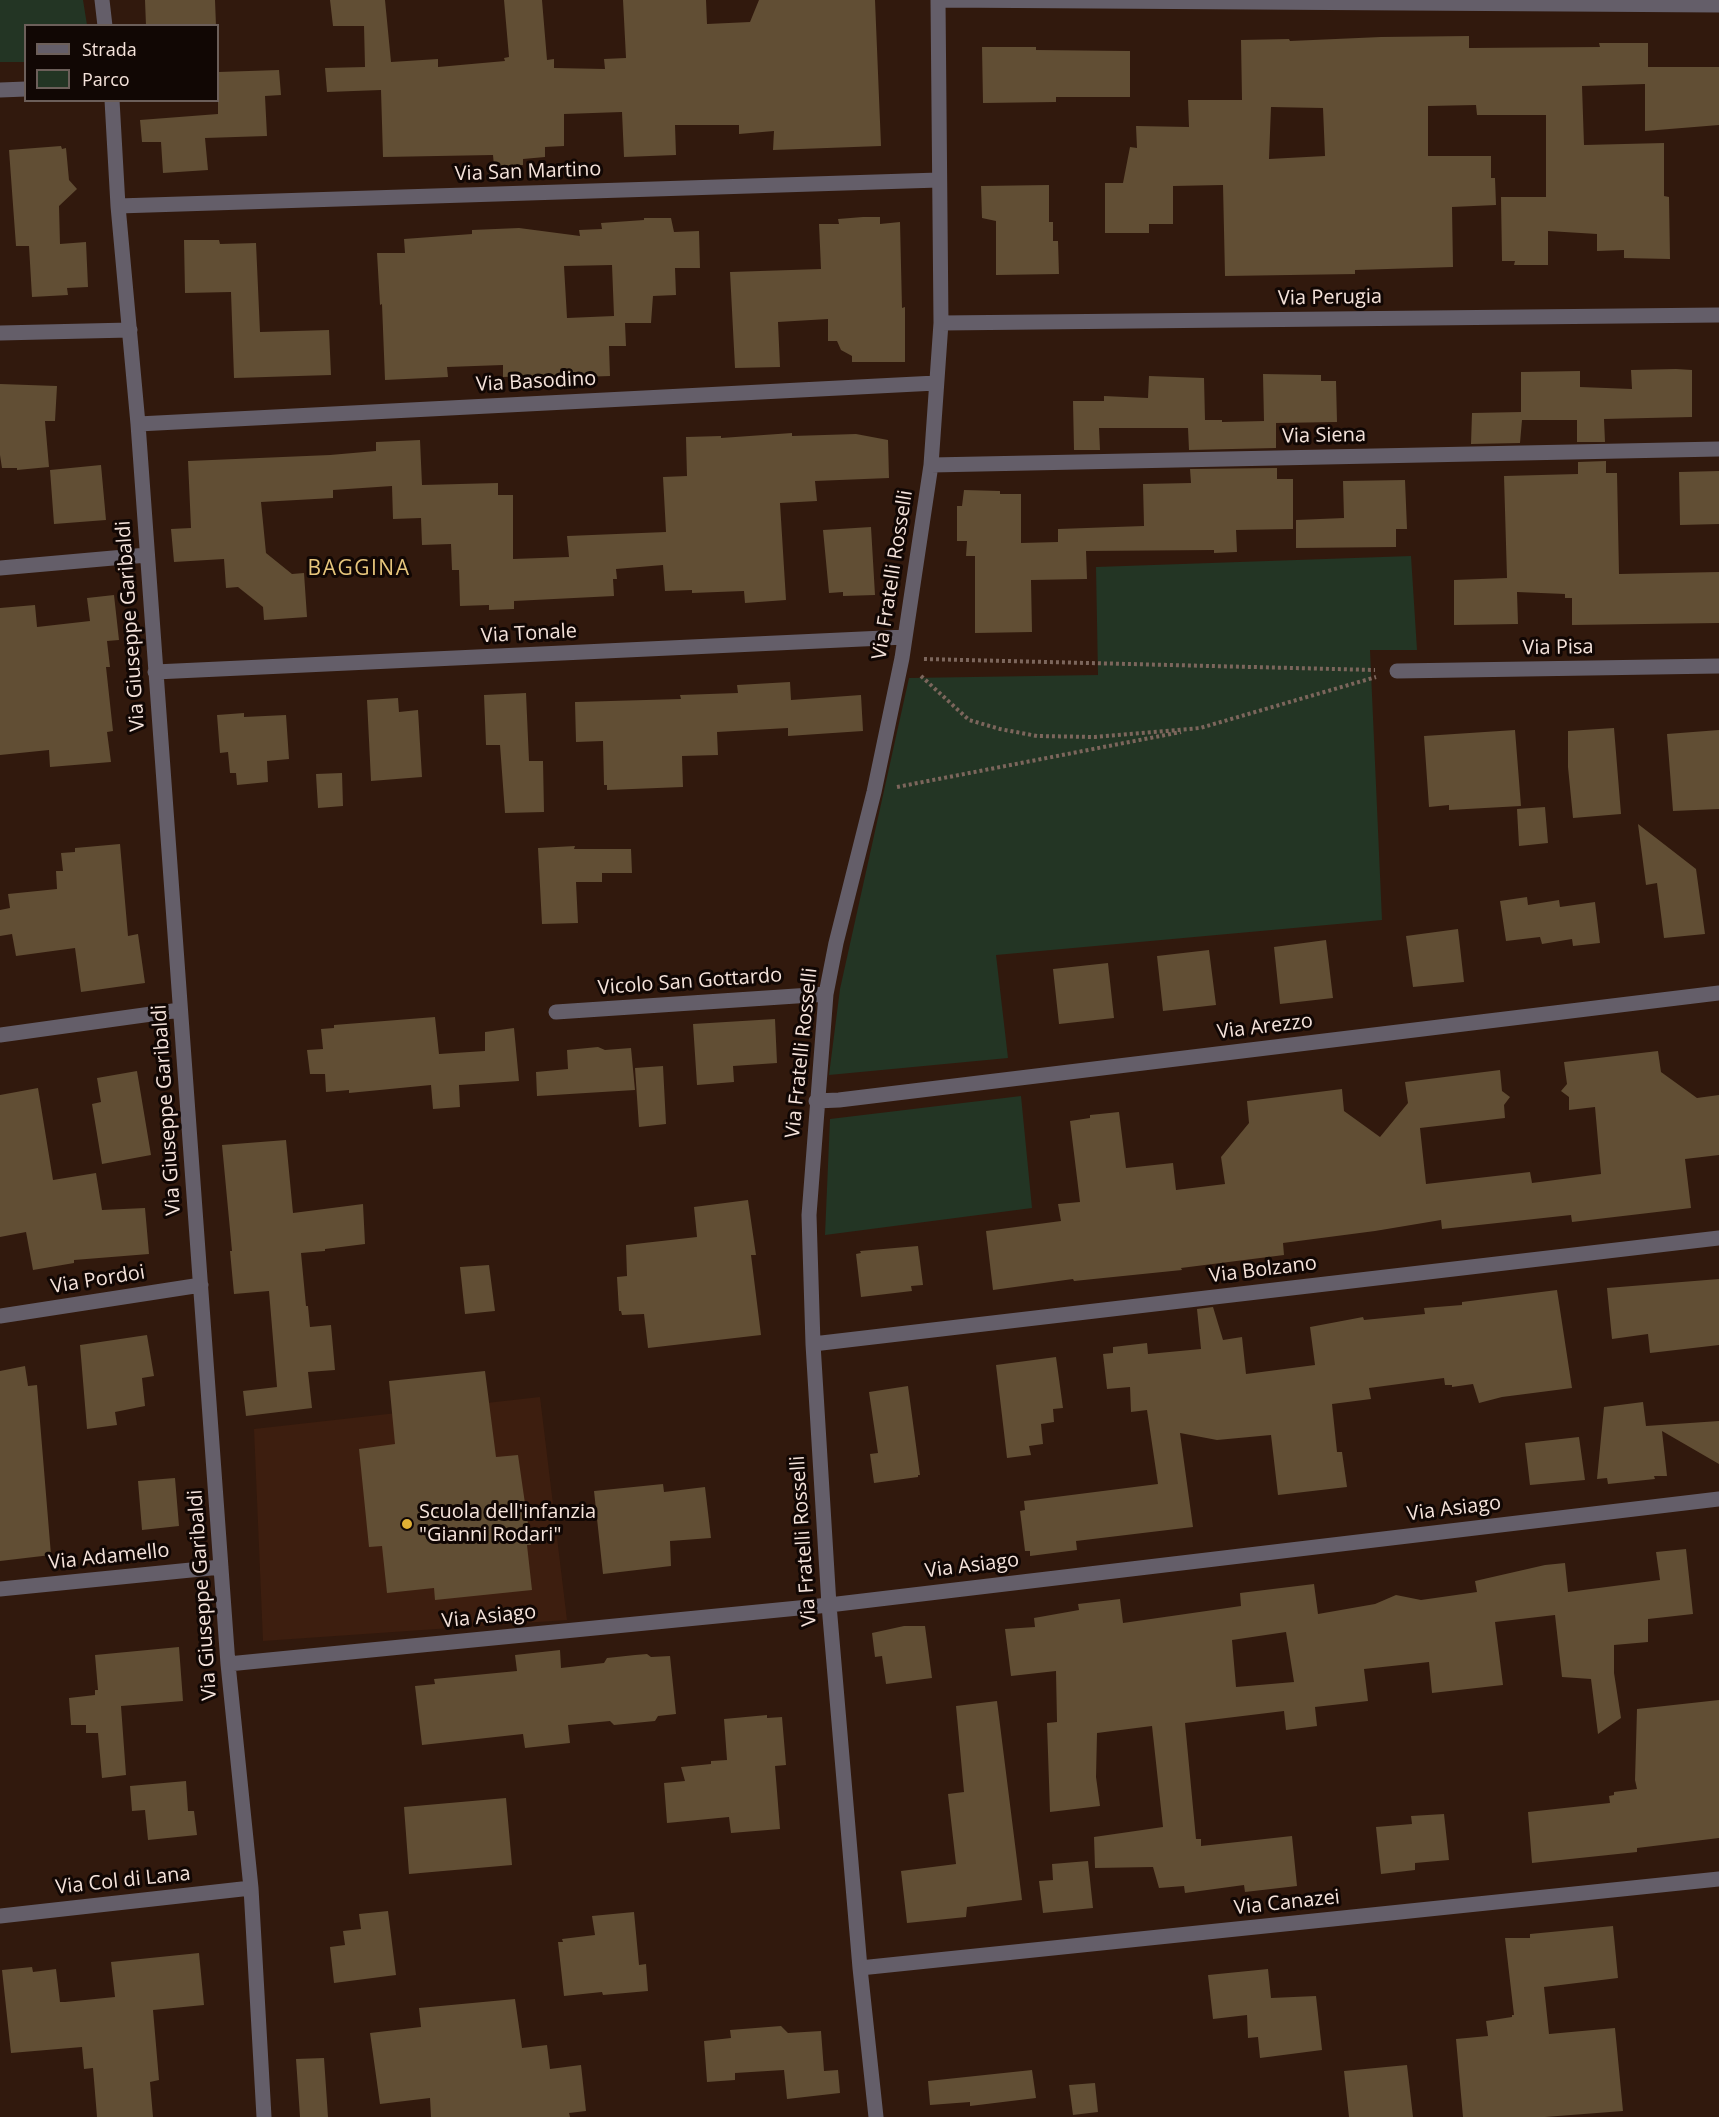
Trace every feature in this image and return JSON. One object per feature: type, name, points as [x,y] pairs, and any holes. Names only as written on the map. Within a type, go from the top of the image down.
[{"type":"street","points":[[102,0],[105,24]]},
{"type":"street","points":[[938,0],[1719,5]]},
{"type":"street","name":"Via Fratelli Rosselli","points":[[876,2117],[860,1968],[829,1605],[813,1344],[809,1215],[826,993],[874,792],[902,658],[931,465],[941,323],[938,0]]},
{"type":"street","points":[[0,90],[24,89]]},
{"type":"street","name":"Via Giuseppe Garibaldi","points":[[112,102],[118,206],[138,424],[228,1664],[251,1888],[264,2117]]},
{"type":"street","name":"Via San Martino","points":[[118,206],[939,180]]},
{"type":"street","name":"Via Perugia","points":[[941,323],[1719,315]]},
{"type":"street","points":[[0,333],[130,330]]},
{"type":"street","name":"Via Basodino","points":[[138,424],[936,383]]},
{"type":"street","name":"Via Siena","points":[[931,465],[1719,449]]},
{"type":"street","points":[[0,568],[147,555]]},
{"type":"street","name":"Via Tonale","points":[[155,672],[905,638]]},
{"type":"street","name":"Via Pisa","points":[[1397,671],[1719,666]]},
{"type":"street","name":"Vicolo San Gottardo","points":[[556,1012],[826,993]]},
{"type":"street","name":"Via Arezzo","points":[[816,1101],[1719,993]]},
{"type":"street","points":[[0,1035],[180,1010]]},
{"type":"street","name":"Via Bolzano","points":[[813,1344],[1719,1238]]},
{"type":"street","name":"Via Pordoi","points":[[0,1316],[201,1285]]},
{"type":"street","name":"Via Asiago","points":[[228,1664],[829,1605],[1719,1499]]},
{"type":"street","name":"Via Adamello","points":[[0,1589],[221,1567]]},
{"type":"street","name":"Via Canazei","points":[[860,1968],[1719,1879]]},
{"type":"street","name":"Via Col di Lana","points":[[0,1916],[251,1888]]},
{"type":"path","points":[[902,658],[1397,671]]},
{"type":"path","points":[[902,658],[969,720],[1000,729],[1037,736],[1095,737],[1200,728]]},
{"type":"path","points":[[874,792],[1200,728],[1397,671]]},
{"type":"shaded area","name":"Scuola dell'infanzia \"Gianni Rodari\"","points":[[540,1397],[567,1620],[263,1641],[254,1429]]},
{"type":"green space","points":[[0,0],[83,0],[87,24],[24,24],[24,62],[0,62]]},
{"type":"green space","points":[[1411,556],[1417,650],[1370,650],[1382,920],[996,955],[1008,1058],[829,1075],[840,989],[909,678],[1098,675],[1096,567]]},
{"type":"green space","points":[[1021,1096],[1032,1208],[825,1235],[830,1119]]},
{"type":"building","points":[[145,0],[215,0],[216,24],[146,24]]},
{"type":"building","points":[[330,0],[385,0],[391,62],[438,59],[438,67],[505,61],[504,58],[509,57],[504,0],[542,0],[547,60],[554,59],[554,68],[605,69],[604,59],[626,58],[623,0],[706,0],[707,24],[750,22],[759,0],[875,0],[881,146],[773,150],[774,131],[739,134],[739,125],[675,125],[676,155],[624,157],[622,112],[564,114],[564,146],[545,147],[545,157],[523,159],[523,165],[494,166],[493,155],[383,157],[381,90],[327,92],[325,68],[365,67],[364,26],[333,26]]},
{"type":"building","points":[[1469,36],[1469,48],[1600,47],[1599,43],[1648,43],[1648,67],[1719,67],[1719,125],[1645,131],[1645,84],[1582,86],[1584,145],[1664,143],[1664,196],[1669,197],[1670,259],[1624,258],[1624,250],[1597,251],[1597,234],[1548,231],[1548,265],[1514,265],[1515,261],[1502,261],[1501,197],[1546,197],[1546,115],[1477,115],[1476,105],[1428,106],[1428,156],[1491,156],[1491,178],[1495,178],[1496,205],[1452,207],[1453,267],[1355,270],[1355,274],[1225,276],[1223,185],[1173,186],[1173,224],[1149,224],[1149,233],[1105,233],[1105,183],[1123,183],[1130,147],[1137,148],[1136,126],[1189,127],[1188,100],[1242,100],[1241,40],[1289,39],[1290,41]],"holes":[[[1271,107],[1323,108],[1325,156],[1269,159]]]},
{"type":"building","points":[[982,47],[1130,51],[1130,97],[1056,97],[1056,102],[983,103]]},
{"type":"building","points":[[279,70],[281,95],[265,96],[267,136],[205,138],[208,170],[163,173],[161,142],[142,142],[140,120],[218,114],[219,72]]},
{"type":"building","points":[[61,146],[62,149],[66,148],[69,180],[77,189],[59,206],[60,244],[86,242],[88,287],[67,288],[68,295],[32,297],[29,246],[16,246],[9,150]]},
{"type":"building","points":[[1049,185],[1049,222],[1053,222],[1053,241],[1058,241],[1059,274],[996,275],[996,221],[982,218],[981,186]]},
{"type":"building","points":[[880,217],[880,224],[900,222],[902,308],[905,307],[905,362],[852,362],[852,356],[841,350],[837,341],[828,341],[828,319],[778,322],[780,367],[735,368],[730,272],[821,269],[819,224],[839,224],[838,219]]},
{"type":"building","points":[[644,218],[671,218],[674,232],[699,231],[700,268],[675,268],[676,295],[653,296],[651,323],[625,323],[626,346],[609,346],[610,376],[503,377],[503,365],[447,367],[448,377],[385,380],[377,253],[405,253],[404,239],[472,234],[472,230],[519,228],[580,236],[579,230],[602,229],[601,223],[644,220]],"holes":[[[612,265],[614,316],[567,318],[564,266]]]},
{"type":"building","points":[[184,240],[219,240],[220,244],[256,243],[260,332],[329,330],[331,375],[234,378],[231,292],[185,293]]},
{"type":"building","points":[[1631,370],[1692,370],[1692,417],[1604,419],[1605,442],[1577,442],[1577,420],[1522,420],[1520,443],[1471,444],[1472,413],[1521,412],[1521,372],[1580,371],[1580,387],[1632,389]]},
{"type":"building","points":[[1263,374],[1321,375],[1321,381],[1336,381],[1337,422],[1276,423],[1276,448],[1189,450],[1188,428],[1099,428],[1100,450],[1074,450],[1073,401],[1104,401],[1104,396],[1148,398],[1149,376],[1204,378],[1205,420],[1264,421]]},
{"type":"building","points":[[0,384],[57,386],[55,421],[45,421],[49,467],[17,470],[17,468],[2,468]]},
{"type":"building","points":[[792,433],[792,436],[856,434],[888,440],[889,478],[815,481],[817,501],[780,503],[786,600],[745,603],[744,591],[692,593],[692,590],[665,591],[663,565],[616,569],[617,579],[613,579],[614,596],[514,601],[514,609],[489,610],[489,605],[460,606],[459,570],[452,570],[451,544],[422,545],[421,518],[393,519],[392,486],[333,490],[333,498],[261,502],[266,553],[292,574],[304,573],[307,617],[264,620],[263,607],[238,587],[226,588],[224,559],[174,562],[171,529],[191,528],[188,461],[376,451],[376,442],[420,440],[422,485],[498,483],[498,495],[513,495],[513,559],[569,557],[567,536],[666,532],[663,477],[687,476],[686,437],[721,436],[721,438]]},
{"type":"building","points":[[1606,461],[1606,473],[1617,473],[1619,574],[1719,572],[1719,623],[1572,625],[1572,598],[1565,598],[1565,594],[1517,592],[1518,624],[1454,625],[1454,580],[1507,578],[1504,476],[1578,474],[1578,462]]},
{"type":"building","points":[[101,465],[106,520],[54,524],[50,470]]},
{"type":"building","points":[[1277,468],[1277,479],[1293,479],[1293,529],[1236,530],[1237,552],[1214,553],[1214,550],[1086,551],[1087,579],[1031,580],[1032,632],[975,633],[975,556],[966,556],[967,541],[957,541],[957,506],[962,506],[964,490],[1021,494],[1021,543],[1058,542],[1058,529],[1144,526],[1143,484],[1191,483],[1190,469]]},
{"type":"building","points":[[1719,471],[1719,524],[1680,525],[1679,472]]},
{"type":"building","points":[[1405,480],[1407,529],[1396,529],[1396,547],[1296,548],[1296,520],[1344,518],[1343,481]]},
{"type":"building","points":[[871,527],[875,595],[843,596],[843,592],[829,593],[823,530]]},
{"type":"building","points":[[114,595],[119,640],[107,641],[110,667],[106,667],[113,731],[107,732],[111,762],[50,767],[49,750],[0,755],[0,608],[35,605],[37,627],[90,621],[87,598]]},
{"type":"building","points":[[790,682],[791,700],[861,695],[863,731],[788,736],[788,728],[717,732],[718,755],[682,756],[683,787],[607,790],[607,785],[604,785],[603,741],[576,742],[575,702],[681,699],[680,695],[738,693],[737,685]]},
{"type":"building","points":[[526,693],[529,761],[543,761],[544,812],[505,813],[500,745],[486,745],[484,695]]},
{"type":"building","points":[[398,698],[399,712],[418,710],[422,777],[371,781],[367,700]]},
{"type":"building","points":[[244,713],[244,717],[286,715],[289,759],[267,761],[268,782],[237,785],[236,773],[230,773],[228,752],[220,753],[217,715]]},
{"type":"building","points":[[1614,728],[1621,814],[1573,818],[1568,767],[1568,731]]},
{"type":"building","points":[[1515,730],[1521,806],[1449,810],[1449,805],[1429,807],[1424,736]]},
{"type":"building","points":[[1719,730],[1719,809],[1673,811],[1667,734]]},
{"type":"building","points":[[342,773],[343,806],[318,808],[316,774]]},
{"type":"building","points":[[1545,807],[1548,843],[1519,846],[1517,809]]},
{"type":"building","points":[[1638,824],[1696,869],[1705,934],[1664,938],[1657,883],[1646,885]]},
{"type":"building","points":[[120,844],[128,936],[138,934],[145,983],[81,992],[75,948],[16,956],[12,934],[0,936],[0,910],[10,908],[8,894],[57,889],[56,871],[63,871],[61,853],[75,852],[75,848]]},
{"type":"building","points":[[575,846],[574,849],[631,849],[632,873],[602,873],[602,882],[576,882],[578,923],[542,924],[538,848]]},
{"type":"building","points":[[1527,897],[1528,905],[1559,900],[1560,907],[1595,902],[1600,943],[1573,946],[1572,939],[1542,944],[1540,937],[1506,941],[1500,901]]},
{"type":"building","points":[[1458,929],[1464,982],[1413,987],[1406,936]]},
{"type":"building","points":[[1326,940],[1333,998],[1280,1004],[1274,947]]},
{"type":"building","points":[[1209,950],[1216,1005],[1163,1011],[1157,956]]},
{"type":"building","points":[[1108,963],[1114,1018],[1059,1024],[1053,969]]},
{"type":"building","points":[[435,1017],[439,1054],[485,1051],[485,1032],[514,1028],[519,1081],[459,1085],[460,1107],[433,1109],[431,1085],[349,1093],[349,1090],[326,1092],[325,1074],[310,1074],[307,1050],[323,1049],[321,1029],[334,1028],[334,1025]]},
{"type":"building","points":[[775,1019],[777,1063],[733,1066],[734,1082],[697,1085],[693,1024]]},
{"type":"building","points":[[598,1047],[605,1050],[631,1048],[635,1090],[537,1096],[536,1072],[568,1069],[567,1050]]},
{"type":"building","points":[[1658,1051],[1661,1072],[1697,1098],[1719,1095],[1719,1155],[1685,1159],[1691,1208],[1572,1222],[1571,1215],[1442,1229],[1441,1220],[1283,1243],[1284,1255],[1181,1268],[1182,1270],[1074,1281],[1073,1279],[993,1290],[986,1231],[1061,1221],[1058,1204],[1080,1202],[1070,1121],[1090,1118],[1090,1115],[1119,1112],[1126,1168],[1173,1163],[1176,1190],[1225,1184],[1221,1157],[1249,1123],[1247,1101],[1342,1089],[1344,1111],[1380,1137],[1408,1103],[1405,1082],[1500,1070],[1502,1091],[1510,1097],[1504,1105],[1505,1118],[1420,1128],[1426,1184],[1530,1172],[1532,1183],[1601,1174],[1595,1107],[1569,1110],[1569,1097],[1561,1091],[1567,1084],[1564,1062]]},
{"type":"building","points":[[663,1066],[666,1124],[639,1127],[635,1068]]},
{"type":"building","points":[[137,1071],[151,1155],[102,1164],[92,1104],[101,1102],[97,1078]]},
{"type":"building","points":[[38,1088],[53,1180],[96,1173],[102,1210],[145,1208],[149,1254],[74,1260],[74,1263],[33,1270],[26,1232],[0,1237],[0,1095]]},
{"type":"building","points":[[286,1140],[293,1213],[363,1204],[365,1244],[301,1253],[310,1327],[331,1325],[335,1370],[308,1372],[312,1408],[246,1416],[243,1391],[277,1387],[269,1291],[234,1294],[222,1145]]},
{"type":"building","points":[[748,1200],[756,1255],[751,1255],[761,1335],[648,1348],[644,1314],[622,1315],[619,1311],[617,1277],[627,1276],[626,1245],[697,1237],[694,1207]]},
{"type":"building","points":[[918,1246],[923,1285],[911,1286],[912,1291],[861,1297],[856,1254],[861,1253],[860,1251]]},
{"type":"building","points":[[489,1265],[495,1311],[465,1314],[460,1267]]},
{"type":"building","points":[[1719,1279],[1719,1345],[1650,1353],[1648,1334],[1612,1339],[1607,1288]]},
{"type":"building","points":[[1557,1290],[1572,1388],[1502,1397],[1479,1403],[1473,1384],[1452,1387],[1452,1385],[1445,1385],[1444,1378],[1369,1388],[1371,1399],[1332,1404],[1337,1452],[1342,1452],[1347,1487],[1278,1495],[1271,1435],[1217,1440],[1180,1433],[1193,1527],[1076,1541],[1077,1550],[1030,1556],[1030,1551],[1025,1551],[1020,1511],[1025,1510],[1024,1501],[1158,1484],[1147,1410],[1131,1412],[1130,1387],[1107,1389],[1103,1354],[1113,1353],[1113,1347],[1147,1343],[1148,1354],[1201,1349],[1197,1309],[1213,1307],[1223,1340],[1242,1337],[1246,1374],[1315,1365],[1310,1327],[1363,1317],[1364,1320],[1425,1314],[1424,1308],[1462,1305],[1462,1302]]},
{"type":"building","points":[[147,1335],[154,1376],[142,1378],[145,1406],[115,1412],[117,1425],[87,1429],[80,1345]]},
{"type":"building","points":[[1056,1357],[1063,1408],[1053,1409],[1054,1422],[1041,1424],[1043,1444],[1029,1446],[1031,1455],[1007,1458],[996,1365]]},
{"type":"building","points":[[25,1366],[28,1386],[37,1385],[51,1555],[0,1561],[0,1371]]},
{"type":"building","points":[[485,1371],[496,1457],[518,1455],[531,1545],[527,1545],[532,1590],[435,1600],[434,1588],[387,1593],[382,1546],[369,1547],[359,1449],[395,1444],[389,1381]]},
{"type":"building","points":[[908,1386],[920,1475],[874,1483],[870,1454],[878,1453],[869,1392]]},
{"type":"building","points":[[1643,1402],[1646,1426],[1719,1421],[1719,1464],[1662,1431],[1667,1476],[1608,1484],[1607,1478],[1597,1479],[1604,1407]]},
{"type":"building","points":[[1579,1437],[1585,1480],[1530,1485],[1525,1443]]},
{"type":"building","points":[[175,1478],[179,1526],[142,1530],[138,1481]]},
{"type":"building","points":[[663,1484],[664,1492],[705,1487],[711,1538],[670,1541],[671,1566],[603,1574],[594,1491]]},
{"type":"building","points":[[1686,1549],[1693,1614],[1648,1619],[1648,1642],[1614,1645],[1614,1673],[1621,1718],[1598,1734],[1591,1679],[1562,1677],[1555,1615],[1495,1622],[1503,1685],[1432,1693],[1429,1662],[1364,1669],[1368,1701],[1315,1707],[1317,1726],[1286,1730],[1284,1711],[1185,1723],[1196,1839],[1201,1839],[1201,1846],[1292,1836],[1297,1886],[1245,1892],[1244,1885],[1185,1893],[1184,1886],[1159,1888],[1153,1867],[1095,1868],[1094,1837],[1163,1827],[1152,1726],[1097,1733],[1096,1777],[1100,1806],[1050,1812],[1047,1723],[1057,1722],[1056,1671],[1011,1676],[1005,1629],[1035,1627],[1034,1618],[1079,1610],[1078,1604],[1120,1599],[1123,1623],[1241,1606],[1240,1593],[1314,1584],[1318,1614],[1375,1604],[1396,1595],[1421,1600],[1477,1592],[1475,1581],[1545,1565],[1565,1563],[1568,1592],[1660,1580],[1656,1552]],"holes":[[[1286,1632],[1294,1682],[1236,1687],[1232,1640]]]},
{"type":"building","points":[[904,1626],[925,1626],[932,1678],[886,1684],[882,1656],[875,1657],[872,1633]]},
{"type":"building","points":[[179,1647],[183,1701],[121,1706],[126,1775],[102,1778],[98,1733],[86,1733],[86,1725],[71,1725],[69,1698],[95,1695],[95,1690],[98,1690],[95,1655]]},
{"type":"building","points":[[560,1650],[561,1668],[604,1663],[607,1658],[647,1654],[651,1657],[670,1656],[676,1714],[658,1716],[655,1721],[614,1725],[610,1721],[568,1725],[570,1743],[525,1748],[523,1734],[422,1745],[415,1686],[435,1684],[434,1679],[517,1671],[515,1655]]},
{"type":"building","points":[[1719,1700],[1719,1838],[1637,1848],[1637,1852],[1532,1863],[1528,1812],[1610,1803],[1609,1796],[1614,1795],[1614,1792],[1637,1789],[1635,1780],[1637,1709]]},
{"type":"building","points":[[997,1701],[1022,1900],[967,1907],[966,1917],[907,1923],[901,1871],[956,1864],[948,1794],[964,1792],[956,1706]]},
{"type":"building","points":[[767,1715],[767,1718],[782,1717],[786,1765],[775,1766],[780,1829],[731,1833],[729,1817],[667,1823],[664,1783],[685,1781],[681,1767],[727,1760],[724,1719]]},
{"type":"building","points":[[186,1781],[188,1811],[194,1811],[197,1835],[148,1840],[145,1810],[132,1811],[130,1786]]},
{"type":"building","points":[[506,1798],[512,1865],[409,1874],[404,1807]]},
{"type":"building","points":[[1444,1814],[1449,1860],[1415,1863],[1415,1870],[1381,1874],[1376,1827],[1412,1824],[1411,1816]]},
{"type":"building","points":[[1088,1861],[1093,1908],[1043,1913],[1039,1881],[1053,1880],[1052,1864]]},
{"type":"building","points":[[388,1911],[396,1975],[334,1983],[330,1947],[345,1945],[343,1931],[361,1929],[359,1914]]},
{"type":"building","points":[[634,1912],[639,1965],[646,1964],[648,1991],[564,1996],[558,1942],[563,1942],[562,1939],[595,1935],[592,1916]]},
{"type":"building","points":[[1613,1926],[1618,1978],[1544,1987],[1549,2034],[1615,2028],[1623,2111],[1545,2117],[1463,2117],[1456,2039],[1488,2036],[1486,2021],[1514,2015],[1505,1938],[1530,1938],[1530,1934]]},
{"type":"building","points":[[199,1953],[204,2005],[153,2010],[159,2080],[150,2082],[153,2117],[97,2117],[93,2068],[84,2069],[82,2047],[11,2053],[2,1970],[32,1967],[33,1972],[56,1969],[60,2002],[65,2002],[115,1997],[111,1962]]},
{"type":"building","points":[[1268,1969],[1271,1998],[1316,1996],[1322,2050],[1260,2058],[1258,2037],[1248,2038],[1247,2015],[1213,2019],[1208,1975]]},
{"type":"building","points":[[515,1999],[522,2048],[547,2045],[550,2069],[581,2065],[586,2111],[569,2113],[570,2117],[431,2117],[430,2098],[380,2104],[370,2033],[421,2027],[419,2008]]},
{"type":"building","points":[[781,2026],[788,2033],[821,2031],[824,2071],[838,2070],[840,2093],[787,2099],[784,2070],[735,2073],[735,2080],[707,2082],[704,2041],[731,2038],[730,2030]]},
{"type":"building","points":[[324,2058],[328,2117],[300,2117],[296,2059]]},
{"type":"building","points":[[1407,2065],[1413,2117],[1349,2117],[1344,2071]]},
{"type":"building","points":[[1032,2070],[1036,2098],[970,2106],[970,2102],[930,2105],[928,2081]]},
{"type":"building","points":[[1095,2083],[1098,2112],[1073,2115],[1069,2085]]},
{"type":"place","name":"Scuola dell'infanzia \"Gianni Rodari\"","points":[[407,1524]]},
{"type":"district","name":"BAGGINA","points":[[359,569]]}]
